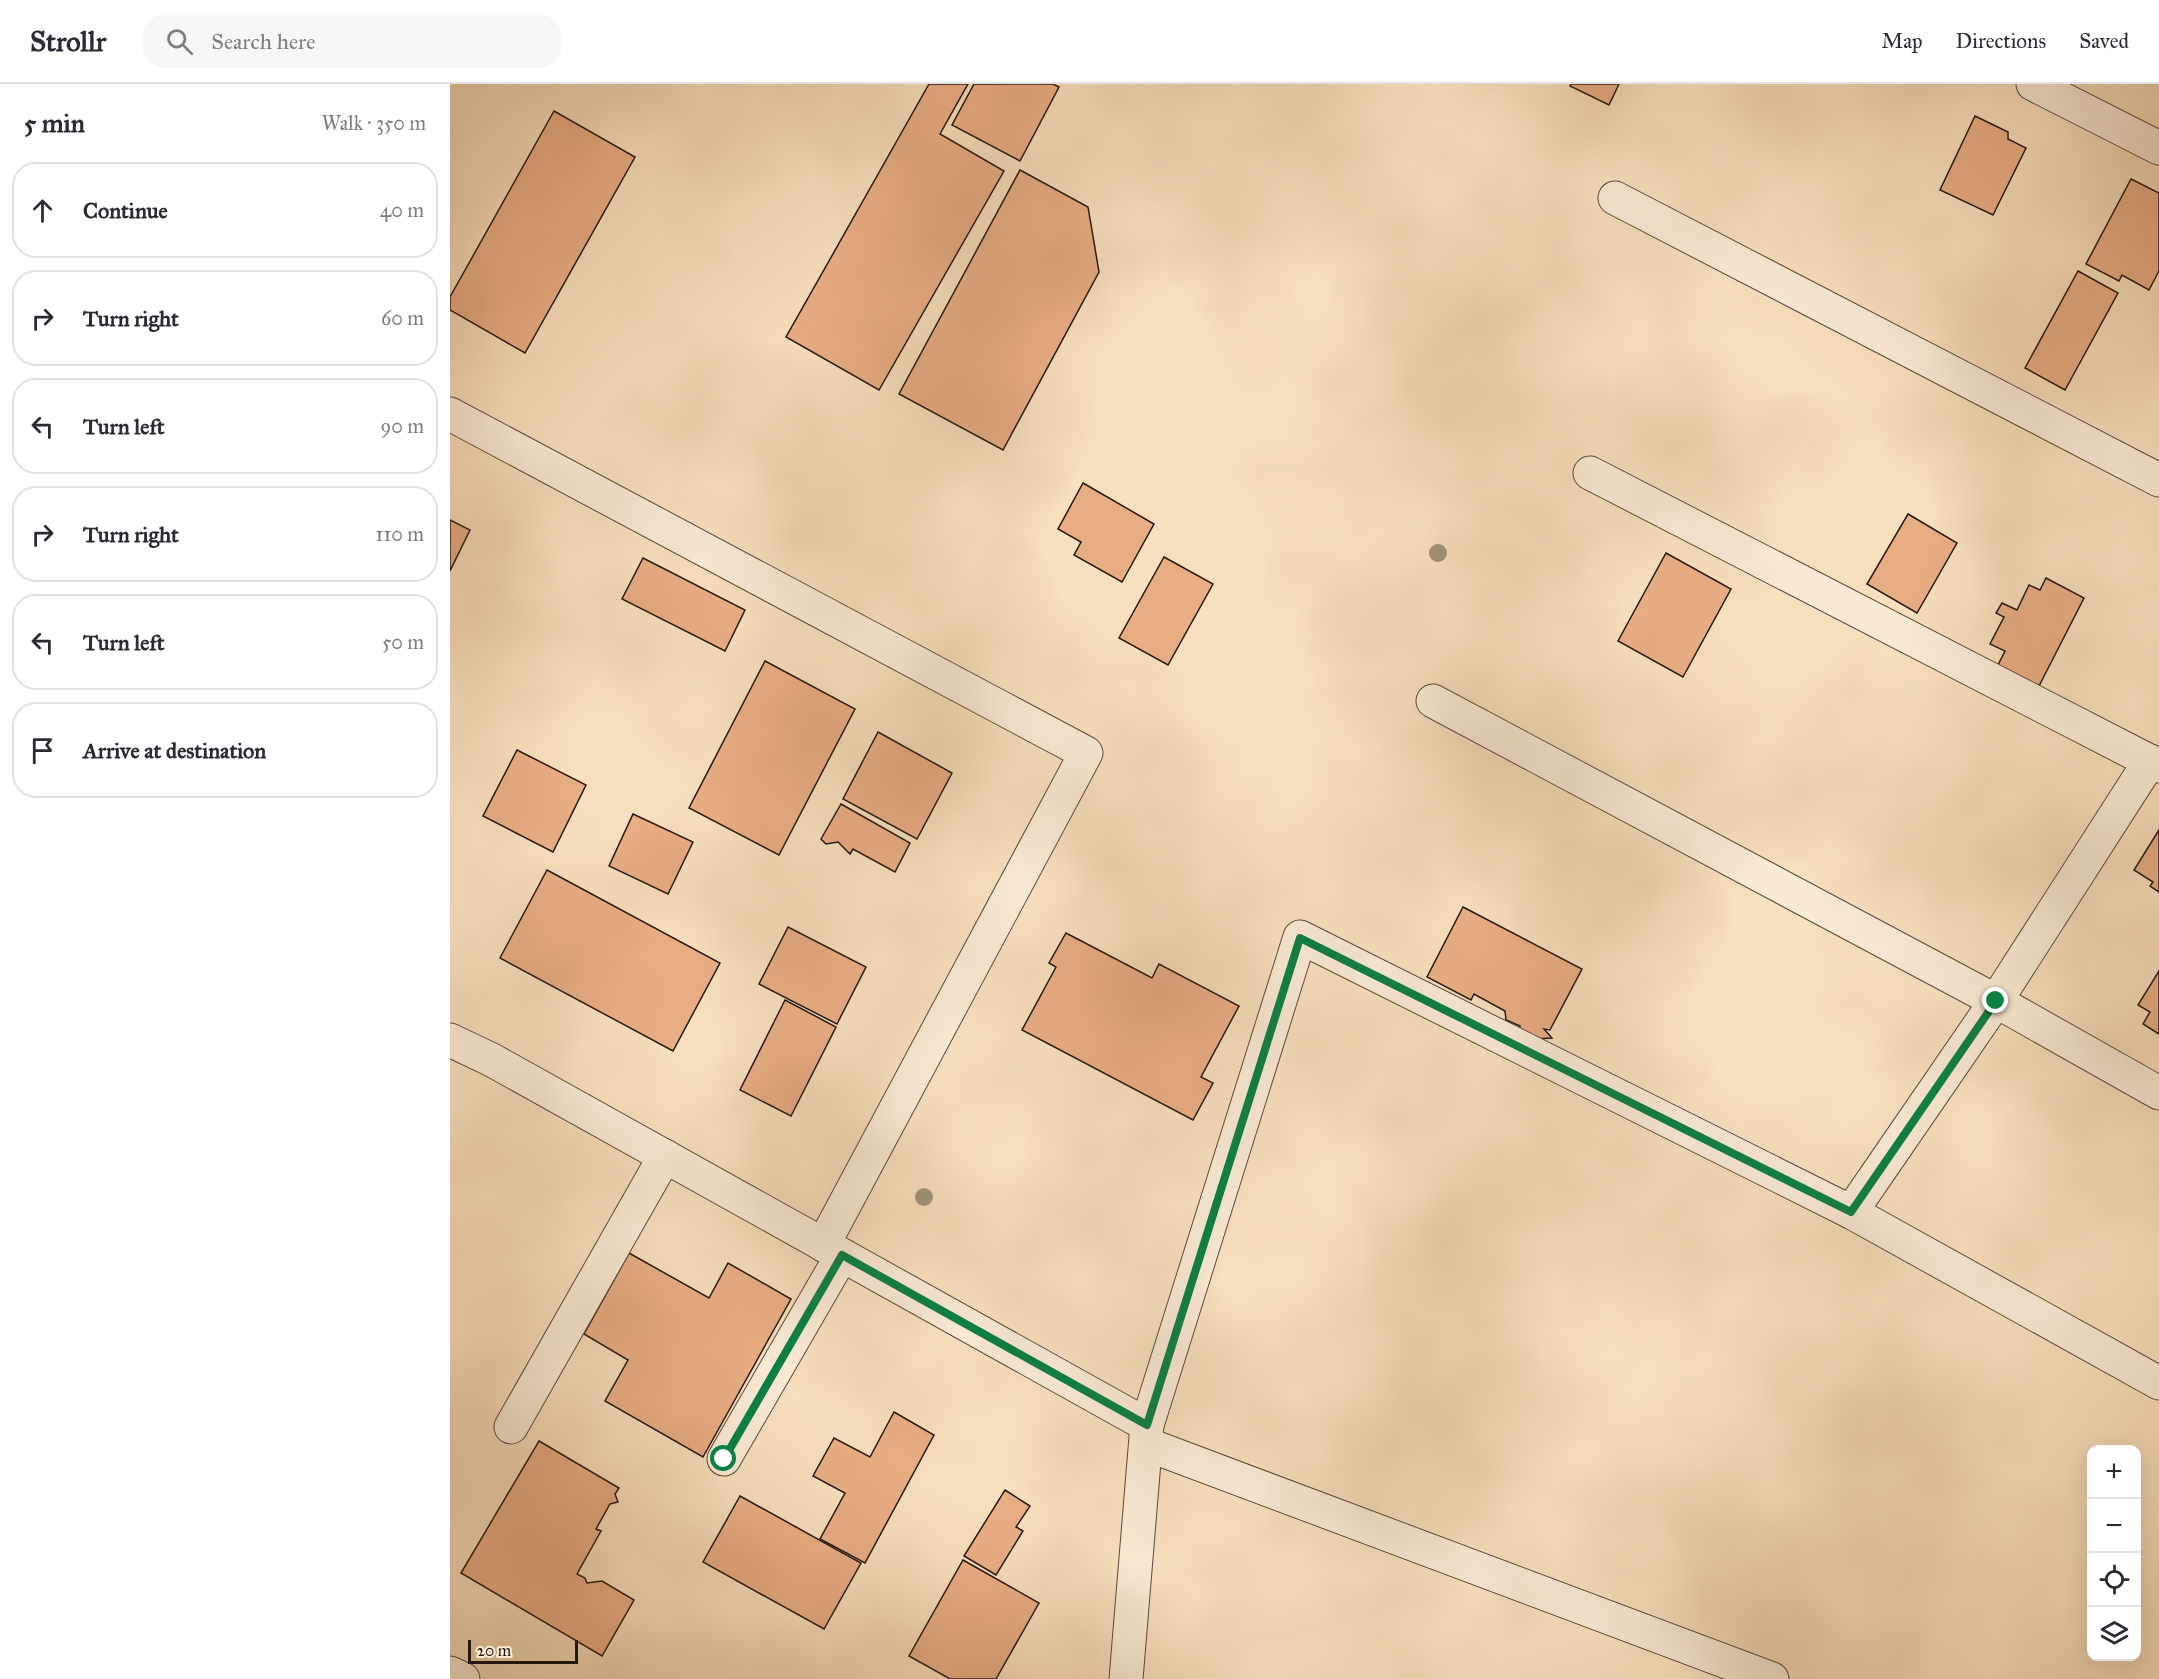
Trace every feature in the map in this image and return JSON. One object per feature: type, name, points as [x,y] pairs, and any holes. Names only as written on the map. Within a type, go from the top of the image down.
[{"type":"street","points":[[2033,84],[2159,148]]},
{"type":"street","points":[[1615,198],[2159,480]]},
{"type":"street","points":[[450,414],[1086,753],[724,1459]]},
{"type":"street","points":[[1590,472],[2154,764],[1996,1001],[1851,1212]]},
{"type":"street","points":[[1433,701],[1996,1001],[2159,1093]]},
{"type":"street","points":[[1126,1679],[1147,1435],[1300,938],[1851,1212],[2159,1383]]},
{"type":"street","points":[[450,1040],[492,1060],[833,1250],[1147,1435],[1772,1679]]},
{"type":"street","points":[[450,1057],[464,1054],[492,1060]]},
{"type":"street","points":[[511,1427],[665,1156]]},
{"type":"street","points":[[450,1673],[463,1679]]},
{"type":"building","points":[[929,84],[968,84],[940,134],[1004,171],[879,390],[786,337]]},
{"type":"building","points":[[974,84],[1053,84],[1059,87],[1020,161],[952,125]]},
{"type":"building","points":[[1571,84],[1619,84],[1609,105],[1570,86]]},
{"type":"building","points":[[554,111],[635,157],[525,353],[450,310],[450,297]]},
{"type":"building","points":[[1975,116],[2008,132],[2008,139],[2026,148],[1993,215],[1940,190]]},
{"type":"building","points":[[1020,170],[1088,207],[1099,272],[1003,450],[899,394]]},
{"type":"building","points":[[2131,179],[2159,193],[2159,271],[2149,290],[2122,275],[2119,281],[2086,264]]},
{"type":"building","points":[[2078,271],[2118,293],[2065,390],[2025,368]]},
{"type":"building","points":[[1083,483],[1154,524],[1122,582],[1074,555],[1081,542],[1058,529]]},
{"type":"building","points":[[1908,514],[1957,543],[1917,613],[1867,584]]},
{"type":"building","points":[[450,520],[470,530],[450,571]]},
{"type":"building","points":[[1666,553],[1731,589],[1683,677],[1618,641]]},
{"type":"building","points":[[1164,557],[1213,584],[1168,665],[1119,638]]},
{"type":"building","points":[[643,558],[745,610],[725,651],[622,599]]},
{"type":"building","points":[[2046,578],[2084,598],[2039,686],[1998,665],[2005,651],[1990,644],[2004,617],[1996,613],[2002,603],[2017,610],[2029,585],[2040,590]]},
{"type":"building","points":[[765,661],[855,709],[779,855],[689,808]]},
{"type":"building","points":[[878,732],[952,773],[917,839],[843,799]]},
{"type":"building","points":[[517,750],[586,785],[553,852],[483,816]]},
{"type":"building","points":[[841,804],[910,843],[895,872],[853,849],[850,854],[838,842],[826,844],[821,839]]},
{"type":"building","points":[[633,814],[693,842],[668,894],[609,866]]},
{"type":"building","points":[[2159,830],[2159,892],[2150,886],[2153,882],[2134,870]]},
{"type":"building","points":[[547,870],[720,963],[673,1051],[500,958]]},
{"type":"building","points":[[1463,907],[1582,969],[1550,1030],[1544,1029],[1552,1038],[1532,1039],[1519,1034],[1520,1026],[1506,1020],[1505,1011],[1474,994],[1471,1000],[1427,977]]},
{"type":"building","points":[[788,927],[866,967],[837,1024],[759,984]]},
{"type":"building","points":[[1066,933],[1152,978],[1159,964],[1239,1006],[1201,1077],[1213,1083],[1193,1120],[1022,1030],[1056,967],[1049,963]]},
{"type":"building","points":[[2159,971],[2159,1034],[2143,1024],[2150,1012],[2138,1005]]},
{"type":"building","points":[[785,1000],[836,1027],[791,1116],[740,1090]]},
{"type":"building","points":[[629,1253],[709,1298],[728,1263],[791,1299],[703,1457],[605,1401],[628,1360],[584,1334]]},
{"type":"building","points":[[894,1412],[934,1435],[865,1563],[820,1539],[845,1493],[813,1476],[834,1438],[870,1457]]},
{"type":"building","points":[[539,1441],[619,1488],[615,1494],[618,1502],[610,1504],[596,1529],[601,1531],[577,1574],[585,1578],[587,1583],[602,1581],[634,1600],[602,1656],[461,1573]]},
{"type":"building","points":[[1005,1490],[1030,1506],[1016,1527],[1023,1531],[996,1575],[964,1556]]},
{"type":"building","points":[[740,1496],[861,1563],[824,1629],[703,1562]]},
{"type":"building","points":[[963,1560],[1039,1603],[996,1679],[950,1679],[909,1656]]},
{"type":"route","points":[[724,1459],[842,1255],[1147,1425],[1300,938],[1851,1212],[1996,1001]]}]
